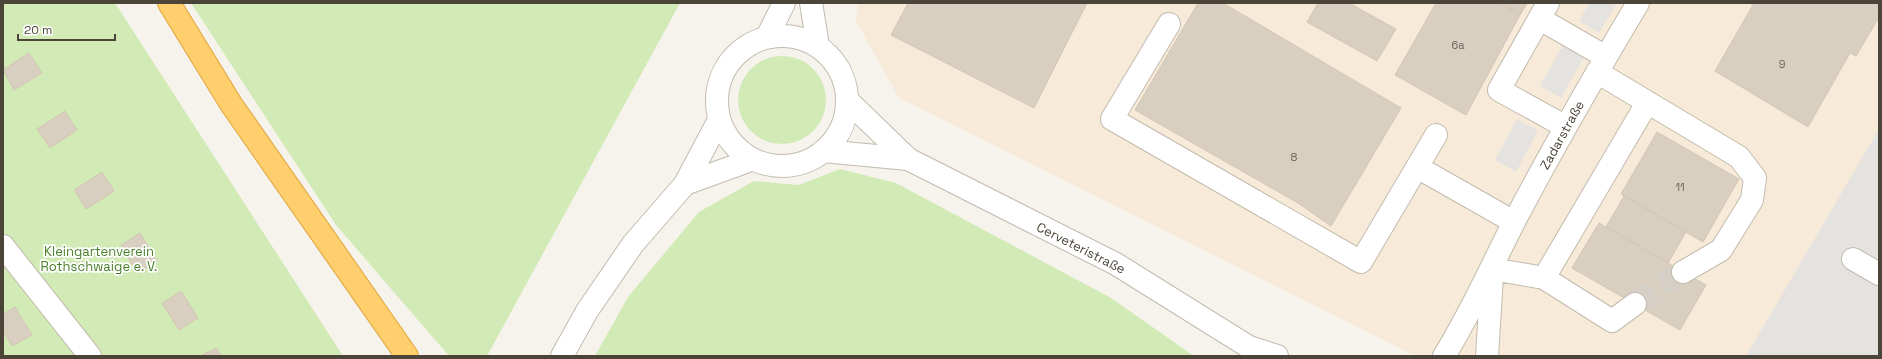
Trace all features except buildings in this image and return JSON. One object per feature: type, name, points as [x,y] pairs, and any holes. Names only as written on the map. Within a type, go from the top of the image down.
[{"type":"highway","points":[[169,3],[231,104],[407,356]]},
{"type":"street","points":[[767,36],[784,3]]},
{"type":"street","points":[[811,3],[818,46]]},
{"type":"street","name":"Zadarstraße","points":[[1444,356],[1492,269],[1514,222],[1566,127],[1638,3]]},
{"type":"street","points":[[1566,127],[1499,90],[1544,11],[1647,103],[1739,157],[1755,178],[1752,200],[1721,250],[1683,272]]},
{"type":"street","points":[[1169,24],[1112,119],[1361,262],[1436,135]]},
{"type":"street","points":[[767,36],[791,36],[802,38],[818,46],[829,55],[838,67],[844,80],[847,100],[846,112],[841,128],[831,143],[805,162],[790,166],[775,166],[751,160],[730,140],[719,120],[716,101],[720,80],[730,60],[747,45],[767,36]]},
{"type":"street","name":"Cerveteristraße","points":[[847,100],[908,159],[1116,264],[1253,351],[1277,356]]},
{"type":"street","points":[[1544,278],[1647,103]]},
{"type":"street","points":[[562,356],[587,311],[633,244],[685,184],[719,120]]},
{"type":"street","name":"Cerveteristraße","points":[[823,150],[908,159]]},
{"type":"street","points":[[685,184],[751,160]]},
{"type":"street","points":[[1417,167],[1514,222]]},
{"type":"street","points":[[3,246],[90,356]]},
{"type":"street","points":[[1853,259],[1879,274]]},
{"type":"street","points":[[1492,269],[1544,278],[1612,321],[1634,304]]},
{"type":"street","name":"Zadarstraße","points":[[1487,356],[1492,269]]},
{"type":"shaded area","points":[[858,3],[1879,3],[1879,356],[1415,356],[899,98],[856,21]]},
{"type":"shaded area","points":[[1589,3],[1617,3],[1599,33],[1579,21]]},
{"type":"shaded area","points":[[1563,45],[1584,57],[1561,98],[1540,86]]},
{"type":"shaded area","points":[[1517,119],[1538,131],[1516,172],[1495,160]]},
{"type":"shaded area","points":[[1879,129],[1879,356],[1746,356]]},
{"type":"green space","name":"Kleingartenverein Rothschwaige e. V.","points":[[3,3],[115,3],[343,356],[3,356]]},
{"type":"green space","points":[[191,3],[680,3],[487,356],[449,356],[336,225]]},
{"type":"green space","points":[[773,56],[791,56],[807,63],[819,75],[826,91],[826,109],[819,125],[807,137],[791,144],[773,144],[757,137],[745,125],[738,109],[738,91],[745,75],[757,63]]},
{"type":"green space","points":[[840,169],[896,183],[1111,298],[1194,356],[595,356],[628,297],[699,212],[754,181],[799,185]]},
{"type":"tunnel","points":[[1635,304],[1683,272]]}]
